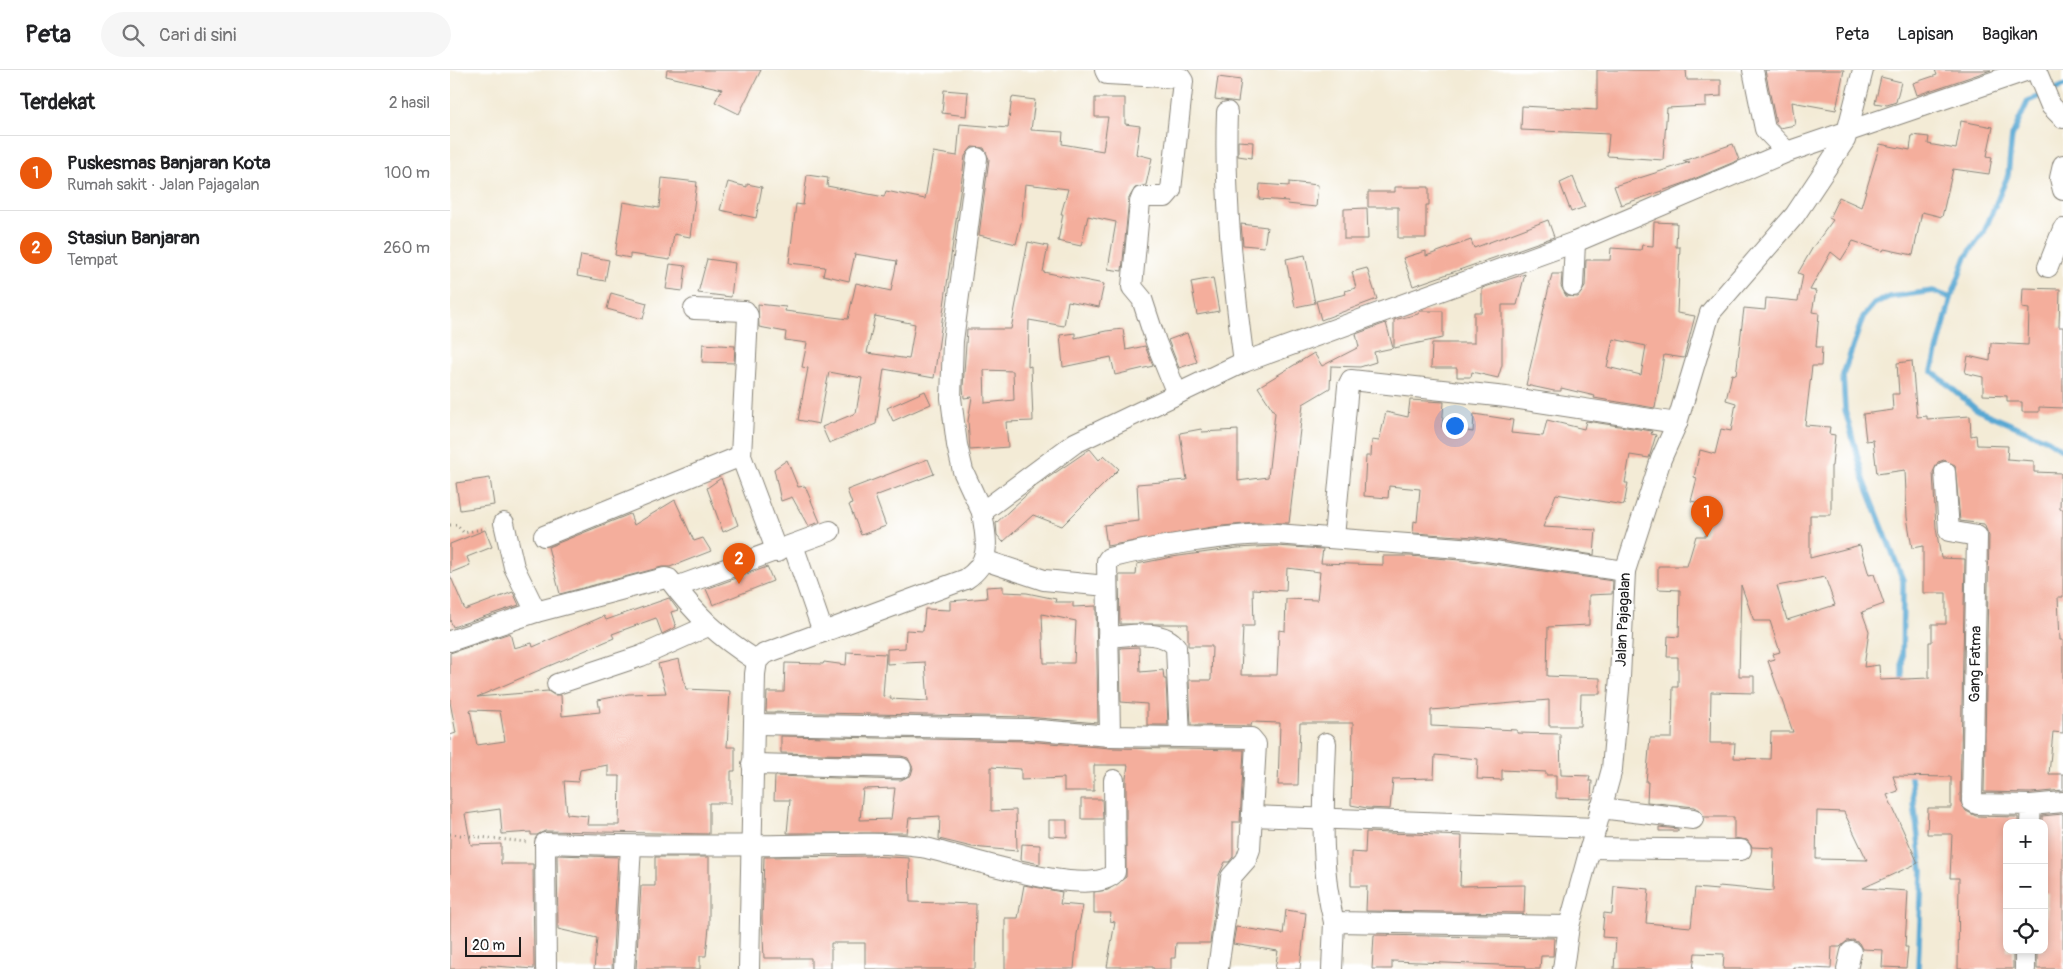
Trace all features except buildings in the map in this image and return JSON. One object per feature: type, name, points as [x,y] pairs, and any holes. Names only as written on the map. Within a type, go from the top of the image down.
[{"type":"street","points":[[1105,70],[1107,74],[1168,74],[1183,80],[1171,190],[1165,197],[1147,196],[1140,202],[1132,287],[1142,299],[1156,342],[1177,394]]},
{"type":"street","points":[[1753,70],[1764,129],[1787,152]]},
{"type":"street","name":"Jalan Pajagalan","points":[[1563,969],[1569,926],[1612,769],[1620,677],[1625,571],[1662,459],[1677,423],[1710,312],[1749,270],[1795,215],[1845,140],[1863,70]]},
{"type":"street","points":[[982,512],[1075,442],[1244,362],[1575,242],[1787,152],[1847,131],[2035,74],[2057,112]]},
{"type":"street","points":[[1227,112],[1227,181],[1233,279],[1244,362]]},
{"type":"street","points":[[749,969],[752,764],[757,661],[764,654],[966,579],[977,572],[984,560],[987,546],[982,512],[964,471],[957,445],[951,398],[952,341],[977,158]]},
{"type":"street","points":[[2063,165],[2060,178],[2063,190]]},
{"type":"street","points":[[2048,267],[2063,230]]},
{"type":"street","points":[[1573,286],[1575,242]]},
{"type":"street","points":[[694,309],[745,311],[748,316],[741,456],[823,632]]},
{"type":"street","points":[[1334,537],[1348,383],[1351,380],[1516,398],[1677,423]]},
{"type":"street","points":[[544,536],[741,456]]},
{"type":"street","name":"Gang Fatma","points":[[1945,472],[1949,531],[1977,536],[1972,801],[1977,804],[2030,814]]},
{"type":"street","points":[[504,523],[514,567],[536,612]]},
{"type":"street","points":[[676,588],[830,531]]},
{"type":"street","points":[[1110,736],[1107,561],[1112,558],[1252,534],[1334,537],[1473,550],[1625,571]]},
{"type":"street","points":[[984,560],[1044,580],[1107,586]]},
{"type":"street","points":[[450,641],[536,612],[660,578],[669,579],[708,626],[725,640],[757,661]]},
{"type":"street","points":[[557,684],[641,656],[708,626]]},
{"type":"street","points":[[1108,637],[1154,635],[1171,639],[1176,647],[1180,737]]},
{"type":"street","points":[[754,724],[1027,729],[1110,736],[1251,738],[1256,744],[1249,855],[1231,877],[1218,969]]},
{"type":"street","points":[[1326,743],[1324,820],[1328,898],[1334,922],[1332,969]]},
{"type":"street","points":[[752,764],[901,768]]},
{"type":"street","points":[[546,969],[546,844],[630,846],[862,845],[921,847],[998,868],[1079,882],[1094,882],[1112,876],[1115,872],[1114,780]]},
{"type":"street","points":[[2030,814],[2063,802]]},
{"type":"street","points":[[1600,808],[1693,820]]},
{"type":"street","points":[[1252,816],[1596,828]]},
{"type":"street","points":[[624,969],[630,846]]},
{"type":"street","points":[[1590,848],[1741,850]]},
{"type":"street","points":[[1334,922],[1569,926]]},
{"type":"street","points":[[2025,954],[2025,969]]},
{"type":"path","points":[[450,525],[457,525],[464,533],[504,523]]},
{"type":"path","points":[[450,834],[546,844]]},
{"type":"waterway","points":[[2063,86],[2028,101],[2012,136],[2008,175],[1984,232],[1966,257],[1951,298],[1932,371],[1977,410],[2048,440],[2063,450]]},
{"type":"waterway","points":[[1902,686],[1903,580],[1864,480],[1845,410],[1843,375],[1863,317],[1874,304],[1889,297],[1933,291],[1951,298]]},
{"type":"waterway","points":[[1910,769],[1922,871],[1918,969]]},
{"type":"place","name":"Puskesmas Banjaran Kota","points":[[1707,537]]},
{"type":"place","name":"Stasiun Banjaran","points":[[739,584]]}]
